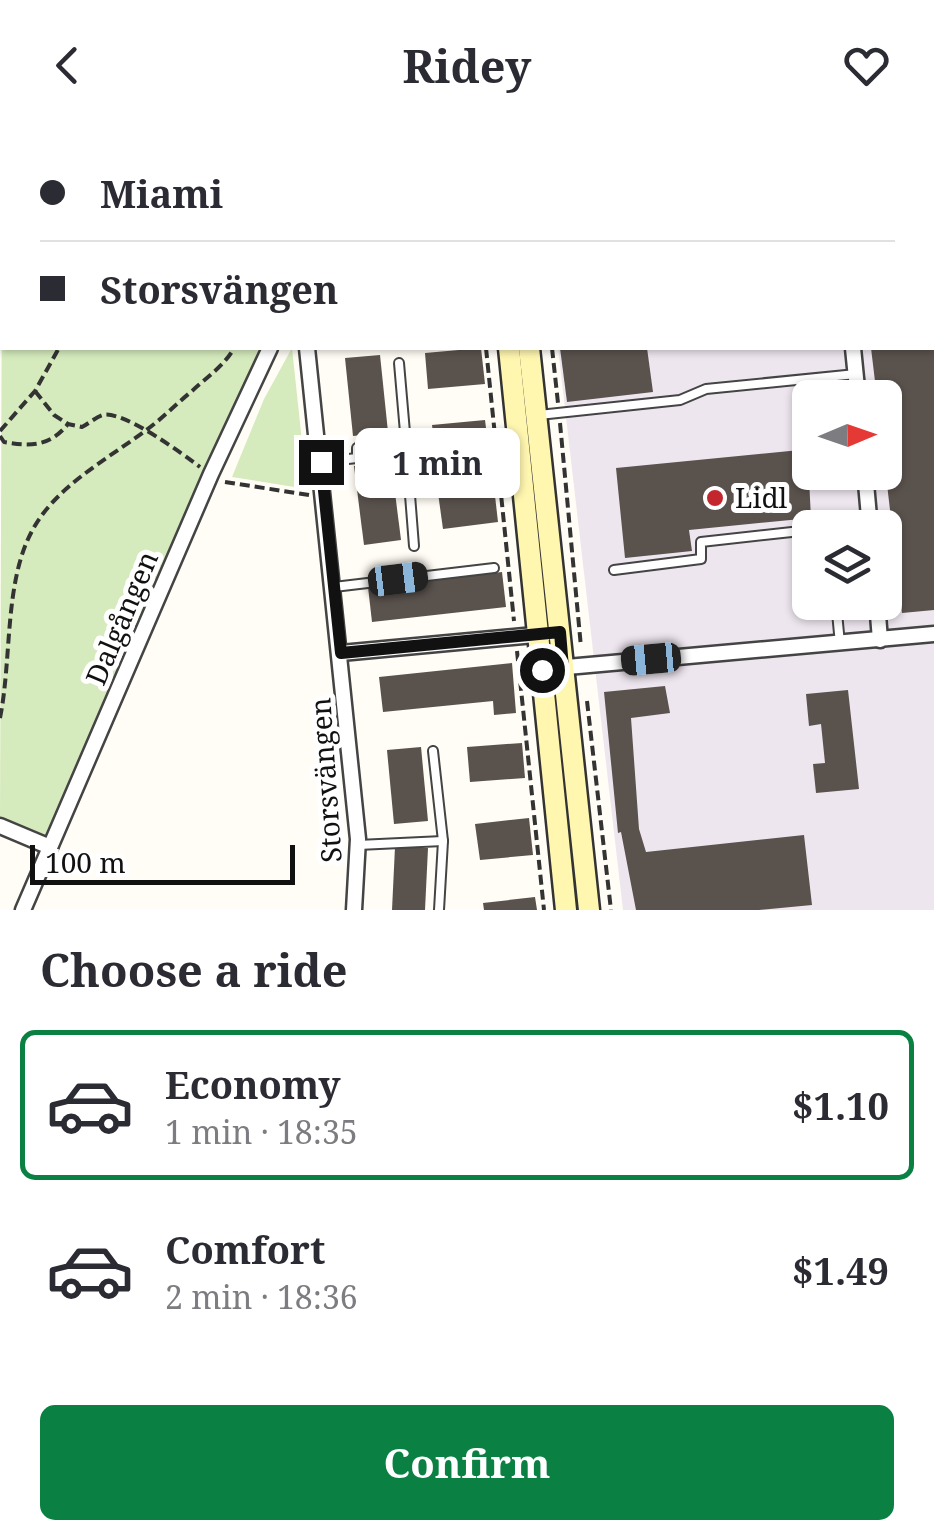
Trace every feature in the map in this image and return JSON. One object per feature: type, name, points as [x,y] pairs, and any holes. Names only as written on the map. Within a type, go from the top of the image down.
[{"type":"main road","points":[[509,350],[526,417],[560,632],[573,666],[589,910]]},
{"type":"main road","points":[[530,350],[526,417],[538,634],[566,910]]},
{"type":"street","name":"Dalgången","points":[[23,910],[211,474],[269,350]]},
{"type":"street","name":"Storsvängen","points":[[307,350],[358,845],[354,910]]},
{"type":"street","points":[[853,350],[856,380]]},
{"type":"street","points":[[878,620],[880,640]]},
{"type":"street","points":[[341,653],[560,632]]},
{"type":"street","points":[[542,670],[934,634]]},
{"type":"street","points":[[0,826],[50,848]]},
{"type":"lane","points":[[398,363],[414,546]]},
{"type":"lane","points":[[526,417],[680,400],[706,389],[856,374]]},
{"type":"lane","points":[[321,462],[357,458],[358,448],[406,444]]},
{"type":"lane","points":[[614,570],[701,559],[700,542],[792,532]]},
{"type":"lane","points":[[334,587],[494,568]]},
{"type":"lane","points":[[838,620],[840,644]]},
{"type":"lane","points":[[432,750],[443,841],[440,910]]},
{"type":"lane","points":[[358,845],[443,841]]},
{"type":"path","points":[[58,350],[35,391],[0,433],[4,442],[42,444],[54,440],[68,424]]},
{"type":"path","points":[[0,718],[18,564],[33,529],[69,488],[145,431],[233,350]]},
{"type":"path","points":[[552,350],[573,666]]},
{"type":"path","points":[[35,391],[54,416],[68,424],[82,428],[102,415],[116,415],[177,448],[227,483],[324,496]]},
{"type":"path","points":[[588,702],[611,910]]},
{"type":"shaded area","points":[[558,350],[934,350],[934,910],[623,910]]},
{"type":"green space","points":[[2,350],[266,350],[41,844],[0,819]]},
{"type":"green space","points":[[292,350],[307,489],[232,477],[264,399]]},
{"type":"building","points":[[481,350],[485,384],[428,389],[425,353]]},
{"type":"building","points":[[560,350],[647,350],[653,392],[567,402]]},
{"type":"building","points":[[871,350],[934,350],[934,610],[902,613],[902,510],[890,510],[888,490],[902,490],[902,380],[875,380]]},
{"type":"building","points":[[380,355],[388,432],[353,436],[345,358]]},
{"type":"building","points":[[485,420],[489,452],[436,458],[432,425]]},
{"type":"building","name":"Lidl","points":[[792,451],[792,490],[810,490],[811,510],[792,510],[792,520],[689,530],[692,551],[625,558],[616,468]]},
{"type":"building","points":[[391,461],[401,540],[364,545],[354,466]]},
{"type":"building","points":[[494,487],[498,522],[443,529],[438,493]]},
{"type":"building","points":[[502,572],[506,607],[372,622],[368,587]]},
{"type":"building","points":[[512,663],[516,713],[494,715],[493,701],[383,712],[379,677]]},
{"type":"building","points":[[665,686],[670,713],[631,718],[639,829],[646,852],[804,835],[812,905],[759,910],[636,910],[621,832],[618,833],[604,692]]},
{"type":"building","points":[[848,690],[859,789],[816,793],[813,764],[825,763],[821,724],[809,726],[806,694]]},
{"type":"building","points":[[522,743],[525,778],[470,782],[467,747]]},
{"type":"building","points":[[421,747],[428,821],[394,824],[387,750]]},
{"type":"building","points":[[529,818],[533,855],[480,860],[475,824]]},
{"type":"building","points":[[395,847],[428,848],[425,910],[392,910]]},
{"type":"building","points":[[535,897],[537,910],[484,910],[483,903]]},
{"type":"place","name":"Lidl","points":[[715,498]]},
{"type":"route","points":[[321,462],[341,653],[560,632],[563,668],[542,670]]}]
